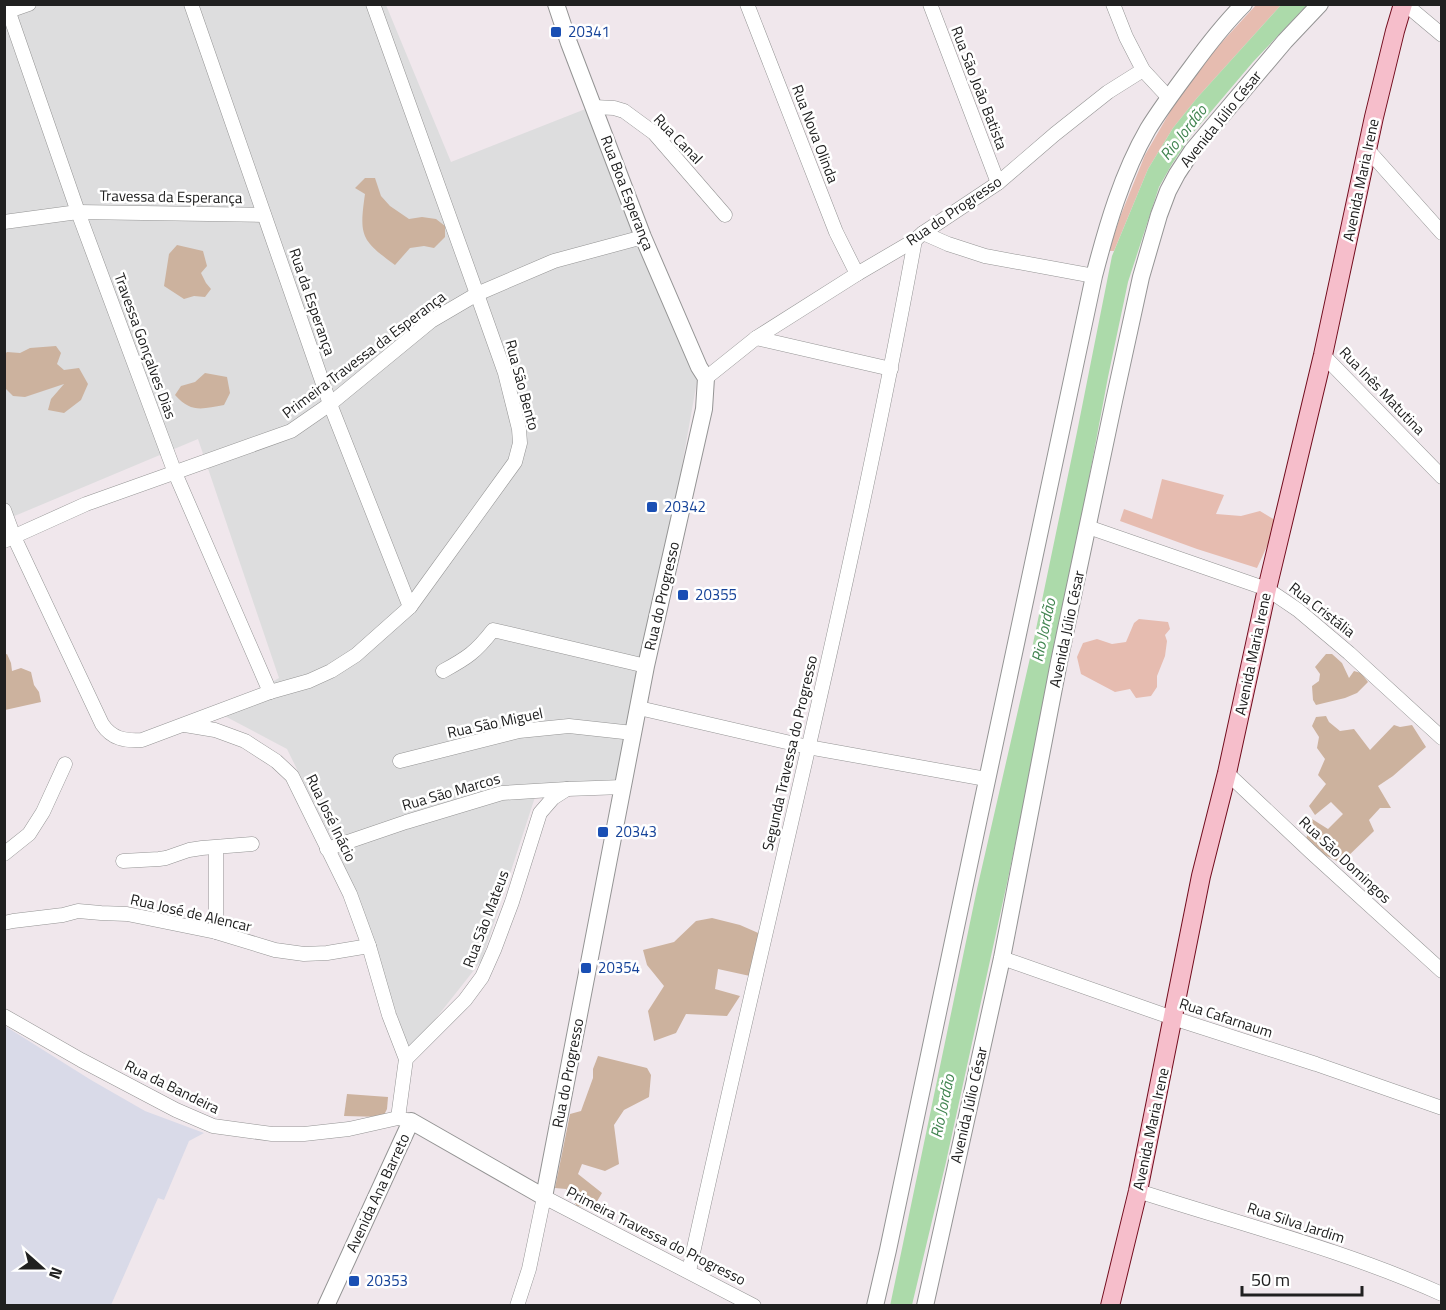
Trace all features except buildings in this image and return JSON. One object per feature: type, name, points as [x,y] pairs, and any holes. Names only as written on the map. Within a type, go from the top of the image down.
[{"type":"main road","name":"Avenida Maria Irene","points":[[1110,1305],[1138,1191],[1201,876],[1227,773],[1267,589],[1323,355],[1367,149],[1395,31],[1404,4]]},
{"type":"street","points":[[8,8],[29,4]]},
{"type":"street","name":"Rua da Esperança","points":[[190,4],[330,404],[410,607]]},
{"type":"street","name":"Rua São Bento","points":[[181,725],[270,692],[309,681],[356,655],[410,607],[515,462],[520,443],[519,429],[505,374],[373,4]]},
{"type":"street","name":"Rua Boa Esperança","points":[[556,4],[643,237],[699,367],[706,378]]},
{"type":"street","name":"Rua Nova Olinda","points":[[747,4],[836,232],[857,274]]},
{"type":"street","name":"Rua São João Batista","points":[[930,4],[998,183]]},
{"type":"street","points":[[1113,4],[1126,37],[1143,70],[1169,98]]},
{"type":"street","points":[[875,1305],[1105,231],[1119,192],[1148,130],[1211,40],[1244,4]]},
{"type":"street","name":"Avenida Júlio César","points":[[925,1305],[1002,958],[1059,662],[1141,277],[1159,215],[1168,191],[1192,151],[1285,41],[1320,4]]},
{"type":"street","points":[[1404,4],[1442,35]]},
{"type":"street","name":"Travessa Gonçalves Dias","points":[[8,8],[78,212],[175,473],[270,692]]},
{"type":"street","name":"Rua do Progresso","points":[[518,1305],[544,1197],[646,666],[698,439],[704,409],[706,378],[756,338],[919,236],[998,183],[1054,134],[1099,99],[1143,70]]},
{"type":"street","name":"Rua Canal","points":[[594,107],[624,111],[654,134],[725,215]]},
{"type":"street","points":[[1367,149],[1442,233]]},
{"type":"street","name":"Travessa da Esperança","points":[[4,222],[78,212],[264,215]]},
{"type":"street","points":[[919,236],[986,256],[1094,276]]},
{"type":"street","name":"Segunda Travessa do Progresso","points":[[689,1271],[808,747],[919,236]]},
{"type":"street","name":"Primeira Travessa da Esperança","points":[[9,539],[86,504],[291,431],[330,404],[432,321],[477,294],[554,261],[643,237]]},
{"type":"street","points":[[756,338],[891,369]]},
{"type":"street","name":"Rua Inês Matutina","points":[[1323,355],[1442,477]]},
{"type":"street","name":"Rua José Inácio","points":[[4,510],[9,539],[108,732],[119,738],[133,741],[142,740],[181,725],[215,730],[245,741],[276,761],[292,776],[350,894],[369,946],[389,1015],[406,1059]]},
{"type":"street","name":"Rua Cristália","points":[[1088,527],[1267,589],[1298,610],[1341,645],[1442,738]]},
{"type":"street","points":[[443,671],[467,658],[493,630],[646,666]]},
{"type":"street","points":[[639,708],[808,747],[986,779]]},
{"type":"street","name":"Rua São Miguel","points":[[400,761],[519,731],[568,726],[633,733]]},
{"type":"street","points":[[4,854],[29,834],[43,812],[65,764]]},
{"type":"street","name":"Rua São Domingos","points":[[1227,773],[1442,971]]},
{"type":"street","name":"Rua São Marcos","points":[[327,849],[502,793],[623,788]]},
{"type":"street","name":"Rua São Mateus","points":[[406,1059],[465,1000],[482,977],[508,911],[540,813],[553,798],[567,789]]},
{"type":"street","points":[[123,861],[166,858],[189,850],[252,844]]},
{"type":"street","points":[[216,848],[216,932]]},
{"type":"street","name":"Rua José de Alencar","points":[[4,923],[78,911],[127,914],[216,932],[275,950],[304,954],[327,953],[369,946]]},
{"type":"street","name":"Rua Cafarnaum","points":[[1002,958],[1173,1018],[1442,1107]]},
{"type":"street","name":"Rua da Bandeira","points":[[4,1017],[176,1110],[213,1126],[272,1134],[303,1134],[404,1120]]},
{"type":"street","points":[[404,1120],[406,1059]]},
{"type":"street","name":"Avenida Ana Barreto","points":[[326,1305],[404,1120],[544,1197]]},
{"type":"street","name":"Rua Silva Jardim","points":[[1138,1191],[1328,1249],[1442,1294]]},
{"type":"street","name":"Primeira Travessa do Progresso","points":[[544,1197],[754,1305]]},
{"type":"shaded area","points":[[5,5],[386,5],[451,162],[588,108],[699,370],[639,708],[616,782],[536,794],[482,960],[410,1051],[341,858],[287,749],[217,712],[279,678],[198,439],[5,520]]},
{"type":"shaded area","points":[[1256,5],[1281,5],[1173,128],[1148,169],[1114,251],[1109,251],[1145,155],[1171,110],[1192,77]]},
{"type":"shaded area","points":[[365,178],[375,178],[381,196],[390,206],[409,219],[422,217],[436,219],[445,226],[445,237],[434,248],[424,246],[410,248],[395,265],[375,249],[365,236],[362,219],[365,194],[355,188]]},
{"type":"shaded area","points":[[177,245],[203,251],[207,266],[201,273],[211,289],[205,297],[194,296],[184,299],[164,286],[169,254]]},
{"type":"shaded area","points":[[56,346],[61,353],[57,364],[64,370],[79,368],[88,384],[81,400],[64,413],[48,410],[51,399],[64,384],[25,397],[13,396],[5,388],[5,354],[7,352],[20,353],[30,348]]},
{"type":"shaded area","points":[[205,373],[227,377],[230,393],[224,405],[197,408],[186,405],[175,395],[181,386],[195,382]]},
{"type":"shaded area","points":[[1162,479],[1224,495],[1216,514],[1241,516],[1260,511],[1278,522],[1257,568],[1120,521],[1124,509],[1152,519]]},
{"type":"shaded area","points":[[1139,619],[1168,622],[1170,629],[1165,635],[1167,641],[1165,656],[1157,676],[1157,687],[1151,696],[1136,698],[1130,689],[1115,692],[1081,674],[1077,657],[1083,643],[1097,639],[1112,644],[1126,642],[1134,623]]},
{"type":"shaded area","points":[[7,654],[12,671],[21,668],[31,672],[41,702],[5,710],[4,655]]},
{"type":"shaded area","points":[[1326,654],[1332,654],[1342,663],[1349,678],[1354,671],[1361,673],[1368,682],[1357,693],[1316,705],[1313,700],[1312,686],[1319,681],[1320,674],[1315,667]]},
{"type":"shaded area","points":[[1326,716],[1329,722],[1340,731],[1354,729],[1370,750],[1394,725],[1400,727],[1412,725],[1426,747],[1378,786],[1391,808],[1380,808],[1369,820],[1374,831],[1341,863],[1304,845],[1307,836],[1306,826],[1312,819],[1328,829],[1343,814],[1331,802],[1315,815],[1309,806],[1326,784],[1318,775],[1325,759],[1317,748],[1319,737],[1312,726],[1316,717]]},
{"type":"shaded area","points":[[712,918],[740,925],[765,936],[750,976],[718,969],[715,989],[740,996],[727,1016],[686,1014],[676,1033],[654,1041],[648,1011],[664,986],[647,965],[643,950],[674,942],[696,921]]},
{"type":"shaded area","points":[[5,1026],[145,1111],[204,1133],[189,1141],[164,1200],[158,1198],[111,1305],[5,1305]]},
{"type":"shaded area","points":[[598,1056],[647,1068],[651,1075],[649,1097],[624,1110],[614,1125],[619,1164],[605,1171],[582,1164],[578,1174],[602,1193],[593,1208],[577,1206],[566,1189],[555,1188],[570,1114],[581,1111]]},
{"type":"shaded area","points":[[347,1094],[388,1097],[387,1109],[383,1117],[344,1116]]},
{"type":"water","name":"Rio Jordão","points":[[1281,5],[1307,5],[1253,62],[1192,134],[1172,164],[1159,187],[1128,282],[1064,611],[946,1162],[912,1305],[890,1306],[977,889],[1030,658],[1112,256],[1148,169],[1173,128]]},
{"type":"place","name":"20341","points":[[556,32]]},
{"type":"place","name":"20342","points":[[652,507]]},
{"type":"place","name":"20355","points":[[683,595]]},
{"type":"place","name":"20343","points":[[603,832]]},
{"type":"place","name":"20354","points":[[586,968]]},
{"type":"place","name":"20353","points":[[354,1281]]}]
